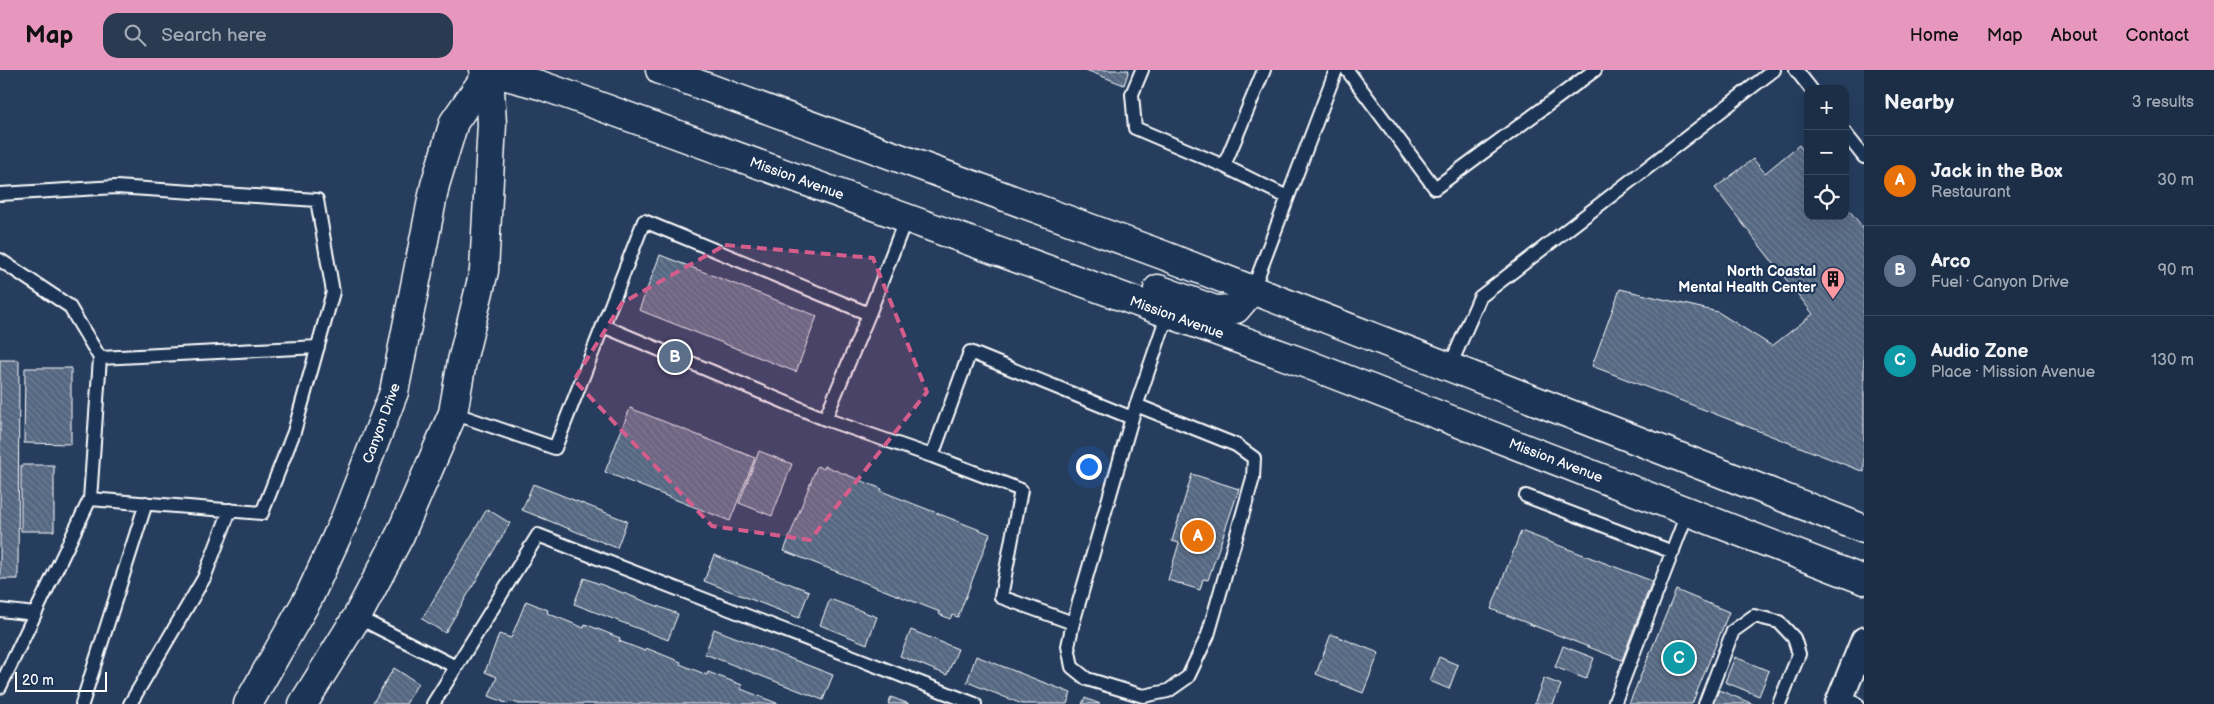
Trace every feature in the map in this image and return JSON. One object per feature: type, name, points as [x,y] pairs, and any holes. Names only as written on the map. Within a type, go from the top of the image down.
[{"type":"main road","points":[[660,70],[1163,255],[1864,529]]},
{"type":"main road","points":[[303,704],[357,617],[400,534],[453,413],[462,361],[484,271],[492,124],[488,71]]},
{"type":"main road","name":"Mission Avenue","points":[[488,71],[549,88],[1316,367],[1864,580]]},
{"type":"main road","name":"Canyon Drive","points":[[248,704],[309,598],[344,521],[394,392],[435,185],[454,122],[488,71]]},
{"type":"main road","points":[[981,245],[1005,237],[1215,310],[1236,309],[1253,290]]},
{"type":"street","points":[[1846,701],[1864,640]]},
{"type":"lane","points":[[1142,70],[1132,94],[1135,128],[1224,166],[1287,198]]},
{"type":"lane","points":[[1224,166],[1264,70]]},
{"type":"lane","points":[[1253,290],[1336,70]]},
{"type":"lane","points":[[1347,70],[1436,188],[1595,70]]},
{"type":"lane","points":[[1450,366],[1480,297],[1774,70]]},
{"type":"lane","points":[[1796,70],[1807,85]]},
{"type":"lane","points":[[1849,138],[1864,157]]},
{"type":"lane","points":[[0,194],[116,186],[317,200],[333,292],[294,432],[262,513],[90,499]]},
{"type":"lane","points":[[825,419],[869,314],[906,218]]},
{"type":"lane","points":[[453,413],[555,448],[644,221],[869,314]]},
{"type":"lane","points":[[0,260],[69,306],[100,358],[90,499],[0,688]]},
{"type":"lane","points":[[1136,405],[1236,445],[1254,458],[1253,478],[1208,635],[1188,677],[1168,692],[1143,696],[1087,678],[1072,667],[1068,646],[1132,418],[1136,405],[1168,313]]},
{"type":"lane","points":[[603,326],[825,419],[932,456],[1021,490],[1001,597],[1073,623]]},
{"type":"lane","points":[[100,358],[318,347]]},
{"type":"lane","points":[[932,456],[970,352],[1132,418]]},
{"type":"lane","points":[[1526,496],[1673,552]]},
{"type":"lane","points":[[82,704],[146,504]]},
{"type":"lane","points":[[130,704],[204,578],[230,510]]},
{"type":"lane","points":[[1614,704],[1688,511]]},
{"type":"lane","points":[[433,704],[538,535],[975,704]]},
{"type":"lane","points":[[0,610],[35,614]]},
{"type":"lane","points":[[1705,704],[1733,631],[1754,616],[1779,622],[1794,638],[1799,654],[1779,704]]},
{"type":"lane","points":[[357,617],[456,667]]},
{"type":"highlighted area","points":[[725,245],[873,258],[927,392],[810,540],[712,526],[574,380],[622,303]]},
{"type":"building","points":[[1086,70],[1129,70],[1124,85]]},
{"type":"building","name":"North Coastal Mental Health Center","points":[[1799,145],[1804,152],[1804,220],[1849,220],[1849,210],[1864,229],[1864,472],[1592,366],[1620,289],[1718,312],[1772,346],[1813,314],[1715,188],[1753,159],[1765,173]]},
{"type":"building","points":[[660,255],[817,316],[796,372],[639,310]]},
{"type":"building","points":[[0,360],[19,360],[18,579],[0,579]]},
{"type":"building","points":[[25,368],[71,368],[71,444],[24,443]]},
{"type":"building","points":[[630,408],[755,458],[730,521],[605,472]]},
{"type":"building","points":[[759,451],[792,464],[772,516],[739,503]]},
{"type":"building","points":[[21,465],[54,465],[54,531],[21,531]]},
{"type":"building","points":[[817,466],[824,469],[825,466],[882,489],[881,491],[990,534],[958,617],[952,615],[950,619],[939,614],[940,612],[784,551]]},
{"type":"building","points":[[1192,474],[1239,489],[1208,580],[1203,579],[1200,590],[1168,580],[1179,543],[1172,541]]},
{"type":"building","points":[[533,484],[627,521],[617,548],[522,510]]},
{"type":"building","points":[[487,509],[510,523],[445,633],[422,619]]},
{"type":"building","points":[[1521,531],[1652,581],[1622,660],[1491,609]]},
{"type":"building","points":[[714,555],[809,591],[799,618],[704,581]]},
{"type":"building","points":[[584,578],[678,614],[668,640],[574,604]]},
{"type":"building","points":[[1676,590],[1729,612],[1692,704],[1629,704]]},
{"type":"building","points":[[830,599],[877,617],[867,644],[820,625]]},
{"type":"building","points":[[526,601],[548,610],[547,613],[584,628],[585,624],[620,638],[619,641],[645,651],[646,648],[707,675],[708,672],[742,685],[741,689],[779,704],[519,704],[511,701],[508,704],[489,696],[497,677],[485,672],[499,634],[511,638]]},
{"type":"building","points":[[714,629],[833,675],[823,700],[705,654]]},
{"type":"building","points":[[911,630],[958,649],[947,675],[900,656]]},
{"type":"building","points":[[1331,634],[1379,653],[1363,693],[1316,674]]},
{"type":"building","points":[[1563,646],[1594,658],[1586,679],[1555,667]]},
{"type":"building","points":[[976,656],[1071,693],[1067,704],[1022,704],[967,682]]},
{"type":"building","points":[[1439,657],[1458,665],[1449,689],[1430,681]]},
{"type":"building","points":[[1735,657],[1769,671],[1759,696],[1725,682]]},
{"type":"building","points":[[394,668],[418,683],[406,704],[372,704]]},
{"type":"building","points":[[1544,678],[1561,685],[1553,704],[1534,704]]},
{"type":"building","points":[[1719,690],[1753,704],[1713,704]]},
{"type":"building","points":[[891,697],[909,704],[888,704]]},
{"type":"building","points":[[1085,698],[1100,704],[1082,704]]},
{"type":"place","name":"North Coastal Mental Health Center","points":[[1833,300]]},
{"type":"place","name":"Arco","points":[[675,357]]},
{"type":"place","name":"Jack in the Box","points":[[1198,536]]},
{"type":"place","name":"Audio Zone","points":[[1679,658]]}]
